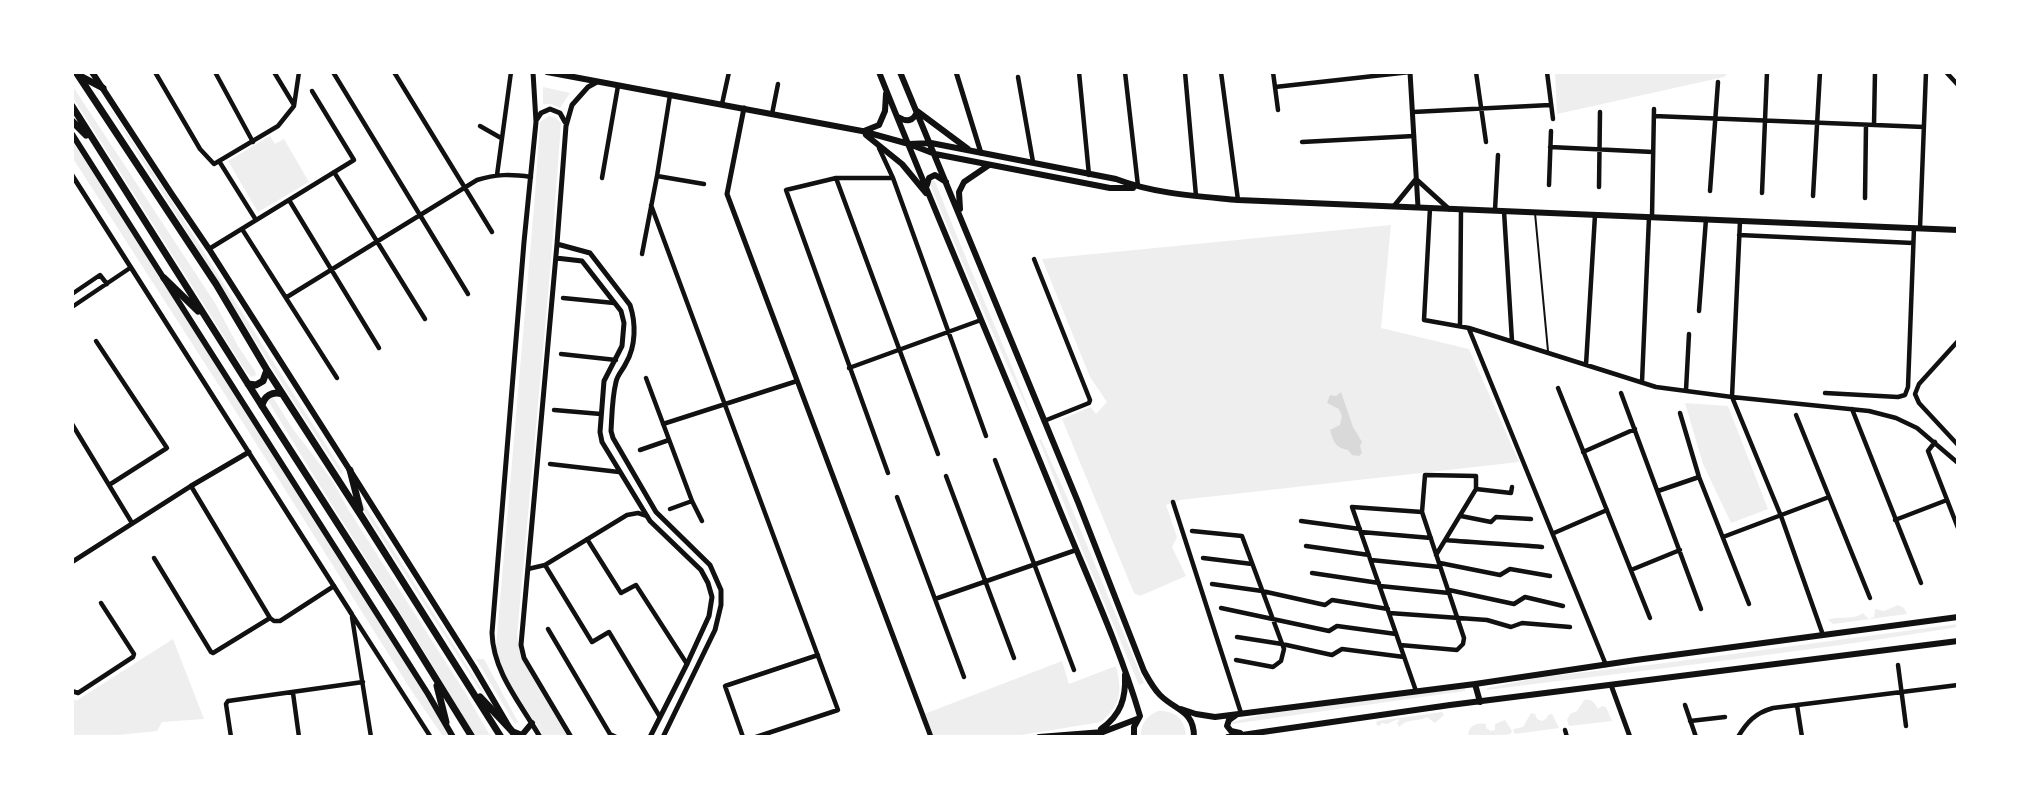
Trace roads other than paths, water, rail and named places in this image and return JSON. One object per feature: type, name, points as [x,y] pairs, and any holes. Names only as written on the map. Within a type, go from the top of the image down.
[{"type":"highway","points":[[78,73],[103,88]]},
{"type":"highway","points":[[78,73],[216,284],[282,394],[501,737]]},
{"type":"highway","points":[[72,106],[472,737]]},
{"type":"highway","points":[[72,121],[96,145]]},
{"type":"highway","points":[[164,278],[207,320]]},
{"type":"highway","points":[[248,384],[256,385],[263,381],[267,370]]},
{"type":"highway","points":[[262,406],[268,395],[282,394]]},
{"type":"highway","points":[[350,470],[362,517]]},
{"type":"highway","points":[[436,678],[446,722]]},
{"type":"highway","points":[[467,684],[513,733]]},
{"type":"main road","points":[[92,72],[350,470],[513,733],[522,735],[532,723]]},
{"type":"main road","points":[[547,72],[862,131],[935,154],[1110,188],[1138,188],[1238,200],[1958,230]]},
{"type":"main road","points":[[879,72],[1123,663],[1138,718],[1134,737]]},
{"type":"main road","points":[[900,72],[1078,502],[1144,671],[1159,694],[1173,705],[1205,716],[1241,713],[1475,684],[1958,617]]},
{"type":"main road","points":[[862,131],[879,125],[885,111],[886,90]]},
{"type":"main road","points":[[898,117],[910,121],[917,111]]},
{"type":"main road","points":[[917,111],[969,150]]},
{"type":"main road","points":[[862,131],[907,171],[932,201]]},
{"type":"main road","points":[[72,134],[453,737]]},
{"type":"main road","points":[[909,144],[931,143],[969,150],[1116,179],[1138,188]]},
{"type":"main road","points":[[960,218],[958,191],[964,182],[990,164]]},
{"type":"main road","points":[[927,189],[927,181],[931,176],[939,176],[947,183]]},
{"type":"main road","points":[[1029,433],[1045,425]]},
{"type":"main road","points":[[1228,737],[1958,641]]},
{"type":"main road","points":[[1093,732],[1112,720],[1121,708],[1125,694],[1123,663]]},
{"type":"main road","points":[[1475,684],[1480,702]]},
{"type":"main road","points":[[1181,709],[1191,719],[1194,737]]},
{"type":"main road","points":[[1241,713],[1231,718],[1227,726],[1234,733],[1252,735]]},
{"type":"main road","points":[[1039,737],[1102,732],[1138,718]]},
{"type":"main road","points":[[1102,732],[1114,737]]},
{"type":"street","points":[[155,72],[200,149],[217,163],[256,220]]},
{"type":"street","points":[[215,72],[253,142]]},
{"type":"street","points":[[274,72],[294,106]]},
{"type":"street","points":[[217,163],[278,126],[294,106],[299,72]]},
{"type":"street","points":[[333,72],[468,294]]},
{"type":"street","points":[[394,72],[492,232]]},
{"type":"street","points":[[497,175],[512,72]]},
{"type":"street","points":[[533,72],[536,122],[492,648],[496,664],[540,737]]},
{"type":"street","points":[[722,104],[729,72]]},
{"type":"street","points":[[956,72],[981,153]]},
{"type":"street","points":[[1079,72],[1090,174]]},
{"type":"street","points":[[1125,72],[1138,188]]},
{"type":"street","points":[[1185,72],[1196,196]]},
{"type":"street","points":[[1221,72],[1238,200]]},
{"type":"street","points":[[1273,72],[1278,110]]},
{"type":"street","points":[[1275,87],[1410,72],[1418,207]]},
{"type":"street","points":[[1476,72],[1486,142]]},
{"type":"street","points":[[1547,72],[1553,119]]},
{"type":"street","points":[[1762,193],[1767,72]]},
{"type":"street","points":[[1813,196],[1820,72]]},
{"type":"street","points":[[1874,125],[1875,72]]},
{"type":"street","points":[[1825,393],[1898,397],[1905,395],[1908,387],[1913,243],[1917,228],[1926,72]]},
{"type":"street","points":[[1946,72],[1958,85]]},
{"type":"street","points":[[1018,77],[1033,163]]},
{"type":"street","points":[[571,737],[522,652],[521,645],[566,125],[572,105],[588,87],[599,80]]},
{"type":"street","points":[[1710,191],[1718,82]]},
{"type":"street","points":[[772,114],[778,84]]},
{"type":"street","points":[[602,178],[618,85]]},
{"type":"street","points":[[209,249],[354,160],[312,91]]},
{"type":"street","points":[[642,254],[670,95]]},
{"type":"street","points":[[1413,112],[1550,105]]},
{"type":"street","points":[[744,108],[727,194],[931,737]]},
{"type":"street","points":[[536,122],[541,113],[550,109],[560,113],[566,125]]},
{"type":"street","points":[[1643,382],[1654,109]]},
{"type":"street","points":[[1599,187],[1600,112]]},
{"type":"street","points":[[1654,116],[1924,128]]},
{"type":"street","points":[[1865,198],[1866,125]]},
{"type":"street","points":[[480,126],[501,138]]},
{"type":"street","points":[[1549,185],[1551,131]]},
{"type":"street","points":[[1302,142],[1414,136]]},
{"type":"street","points":[[878,144],[893,178],[986,436]]},
{"type":"street","points":[[1550,147],[1653,152]]},
{"type":"street","points":[[1495,211],[1498,155]]},
{"type":"street","points":[[334,172],[425,319]]},
{"type":"street","points":[[72,175],[430,736]]},
{"type":"street","points":[[286,297],[477,180],[497,175],[531,177]]},
{"type":"street","points":[[657,176],[704,184]]},
{"type":"street","points":[[888,473],[786,190],[836,178],[893,178]]},
{"type":"street","points":[[836,178],[938,454]]},
{"type":"street","points":[[1394,206],[1416,178]]},
{"type":"street","points":[[1416,178],[1449,209]]},
{"type":"street","points":[[289,200],[379,348]]},
{"type":"street","points":[[652,205],[838,710],[756,737]]},
{"type":"street","points":[[1430,208],[1424,320],[1469,328],[1656,387],[1869,411],[1896,418],[1917,428],[1958,463]]},
{"type":"street","points":[[1460,326],[1461,209]]},
{"type":"street","points":[[1504,211],[1512,341]]},
{"type":"street","points":[[1586,365],[1595,215]]},
{"type":"street","points":[[1699,311],[1706,219]]},
{"type":"street","points":[[1740,221],[1732,397],[1781,516],[1824,635]]},
{"type":"street","points":[[242,229],[337,378]]},
{"type":"street","points":[[1740,235],[1913,243]]},
{"type":"street","points":[[557,244],[594,256],[630,305],[634,330],[631,352],[616,380],[611,431],[613,438],[656,512],[710,565],[720,590],[721,606],[715,630],[663,737]]},
{"type":"street","points":[[577,261],[572,254],[579,250]]},
{"type":"street","points":[[556,258],[582,261],[621,311],[624,323],[622,346],[604,382],[600,432],[603,442],[647,516],[701,570],[712,597],[709,616],[650,737]]},
{"type":"street","points":[[1034,259],[1090,400],[1045,425]]},
{"type":"street","points":[[72,307],[130,268]]},
{"type":"street","points":[[72,294],[100,275],[107,284]]},
{"type":"street","points":[[563,298],[615,303]]},
{"type":"street","points":[[849,368],[981,320]]},
{"type":"street","points":[[1469,328],[1606,664]]},
{"type":"street","points":[[1686,390],[1689,334]]},
{"type":"street","points":[[96,341],[167,448],[109,485]]},
{"type":"street","points":[[1958,341],[1919,384],[1915,394],[1919,403],[1958,445]]},
{"type":"street","points":[[561,354],[616,360]]},
{"type":"street","points":[[646,378],[702,521]]},
{"type":"street","points":[[663,424],[797,381]]},
{"type":"street","points":[[1558,388],[1650,618]]},
{"type":"street","points":[[1621,393],[1701,608]]},
{"type":"street","points":[[1852,409],[1920,583]]},
{"type":"street","points":[[554,410],[602,414]]},
{"type":"street","points":[[1680,413],[1699,477],[1749,604]]},
{"type":"street","points":[[1796,415],[1870,598]]},
{"type":"street","points":[[72,424],[132,523]]},
{"type":"street","points":[[1583,452],[1635,429]]},
{"type":"street","points":[[640,450],[669,440]]},
{"type":"street","points":[[1936,442],[1928,451],[1958,528]]},
{"type":"street","points":[[72,562],[249,452]]},
{"type":"street","points":[[995,460],[1074,670]]},
{"type":"street","points":[[550,464],[619,472]]},
{"type":"street","points":[[1400,645],[1457,650],[1463,644],[1464,638],[1449,591],[1436,555],[1422,512],[1425,475],[1476,476],[1476,489],[1436,555]]},
{"type":"street","points":[[946,476],[1014,658]]},
{"type":"street","points":[[1658,491],[1699,477]]},
{"type":"street","points":[[191,486],[274,621],[279,621],[334,586]]},
{"type":"street","points":[[1476,489],[1511,493],[1512,487]]},
{"type":"street","points":[[897,497],[964,677]]},
{"type":"street","points":[[1723,537],[1829,497]]},
{"type":"street","points":[[1895,520],[1947,500]]},
{"type":"street","points":[[670,509],[692,501]]},
{"type":"street","points":[[1173,502],[1241,713]]},
{"type":"street","points":[[1416,691],[1352,506],[1422,512]]},
{"type":"street","points":[[1554,533],[1606,510]]},
{"type":"street","points":[[527,569],[545,565],[627,515],[638,513],[647,516]]},
{"type":"street","points":[[1461,516],[1490,522],[1496,517],[1531,519]]},
{"type":"street","points":[[1301,521],[1361,531],[1431,538]]},
{"type":"street","points":[[1192,531],[1242,536],[1284,649],[1281,661],[1273,667],[1236,660]]},
{"type":"street","points":[[587,539],[621,593],[636,585],[687,664]]},
{"type":"street","points":[[1446,540],[1542,547]]},
{"type":"street","points":[[1306,547],[1500,575],[1510,569],[1550,576]]},
{"type":"street","points":[[935,599],[1076,550]]},
{"type":"street","points":[[1631,570],[1679,550]]},
{"type":"street","points":[[154,558],[213,653],[270,618]]},
{"type":"street","points":[[1203,558],[1252,564]]},
{"type":"street","points":[[545,565],[592,642],[609,632],[660,718]]},
{"type":"street","points":[[1312,573],[1379,584],[1449,591],[1514,604],[1525,597],[1563,606]]},
{"type":"street","points":[[1212,584],[1262,591],[1325,605],[1332,600],[1388,611],[1487,621],[1511,627],[1522,623],[1570,627]]},
{"type":"street","points":[[74,692],[78,693],[134,654],[101,603]]},
{"type":"street","points":[[1221,608],[1329,631],[1337,626],[1396,634]]},
{"type":"street","points":[[351,613],[370,737]]},
{"type":"street","points":[[548,629],[610,734],[616,737]]},
{"type":"street","points":[[1237,637],[1332,655],[1342,649],[1404,657]]},
{"type":"street","points":[[743,737],[725,686],[818,655]]},
{"type":"street","points":[[1898,665],[1906,726]]},
{"type":"street","points":[[231,737],[227,703],[363,682]]},
{"type":"street","points":[[1611,685],[1630,737]]},
{"type":"street","points":[[1738,737],[1746,724],[1761,712],[1958,685]]},
{"type":"street","points":[[293,693],[299,737]]},
{"type":"street","points":[[1685,705],[1696,737]]},
{"type":"street","points":[[1797,705],[1802,737]]},
{"type":"street","points":[[1690,721],[1725,717]]},
{"type":"street","points":[[1565,730],[1567,737]]},
{"type":"lane","points":[[1535,212],[1548,353]]}]
